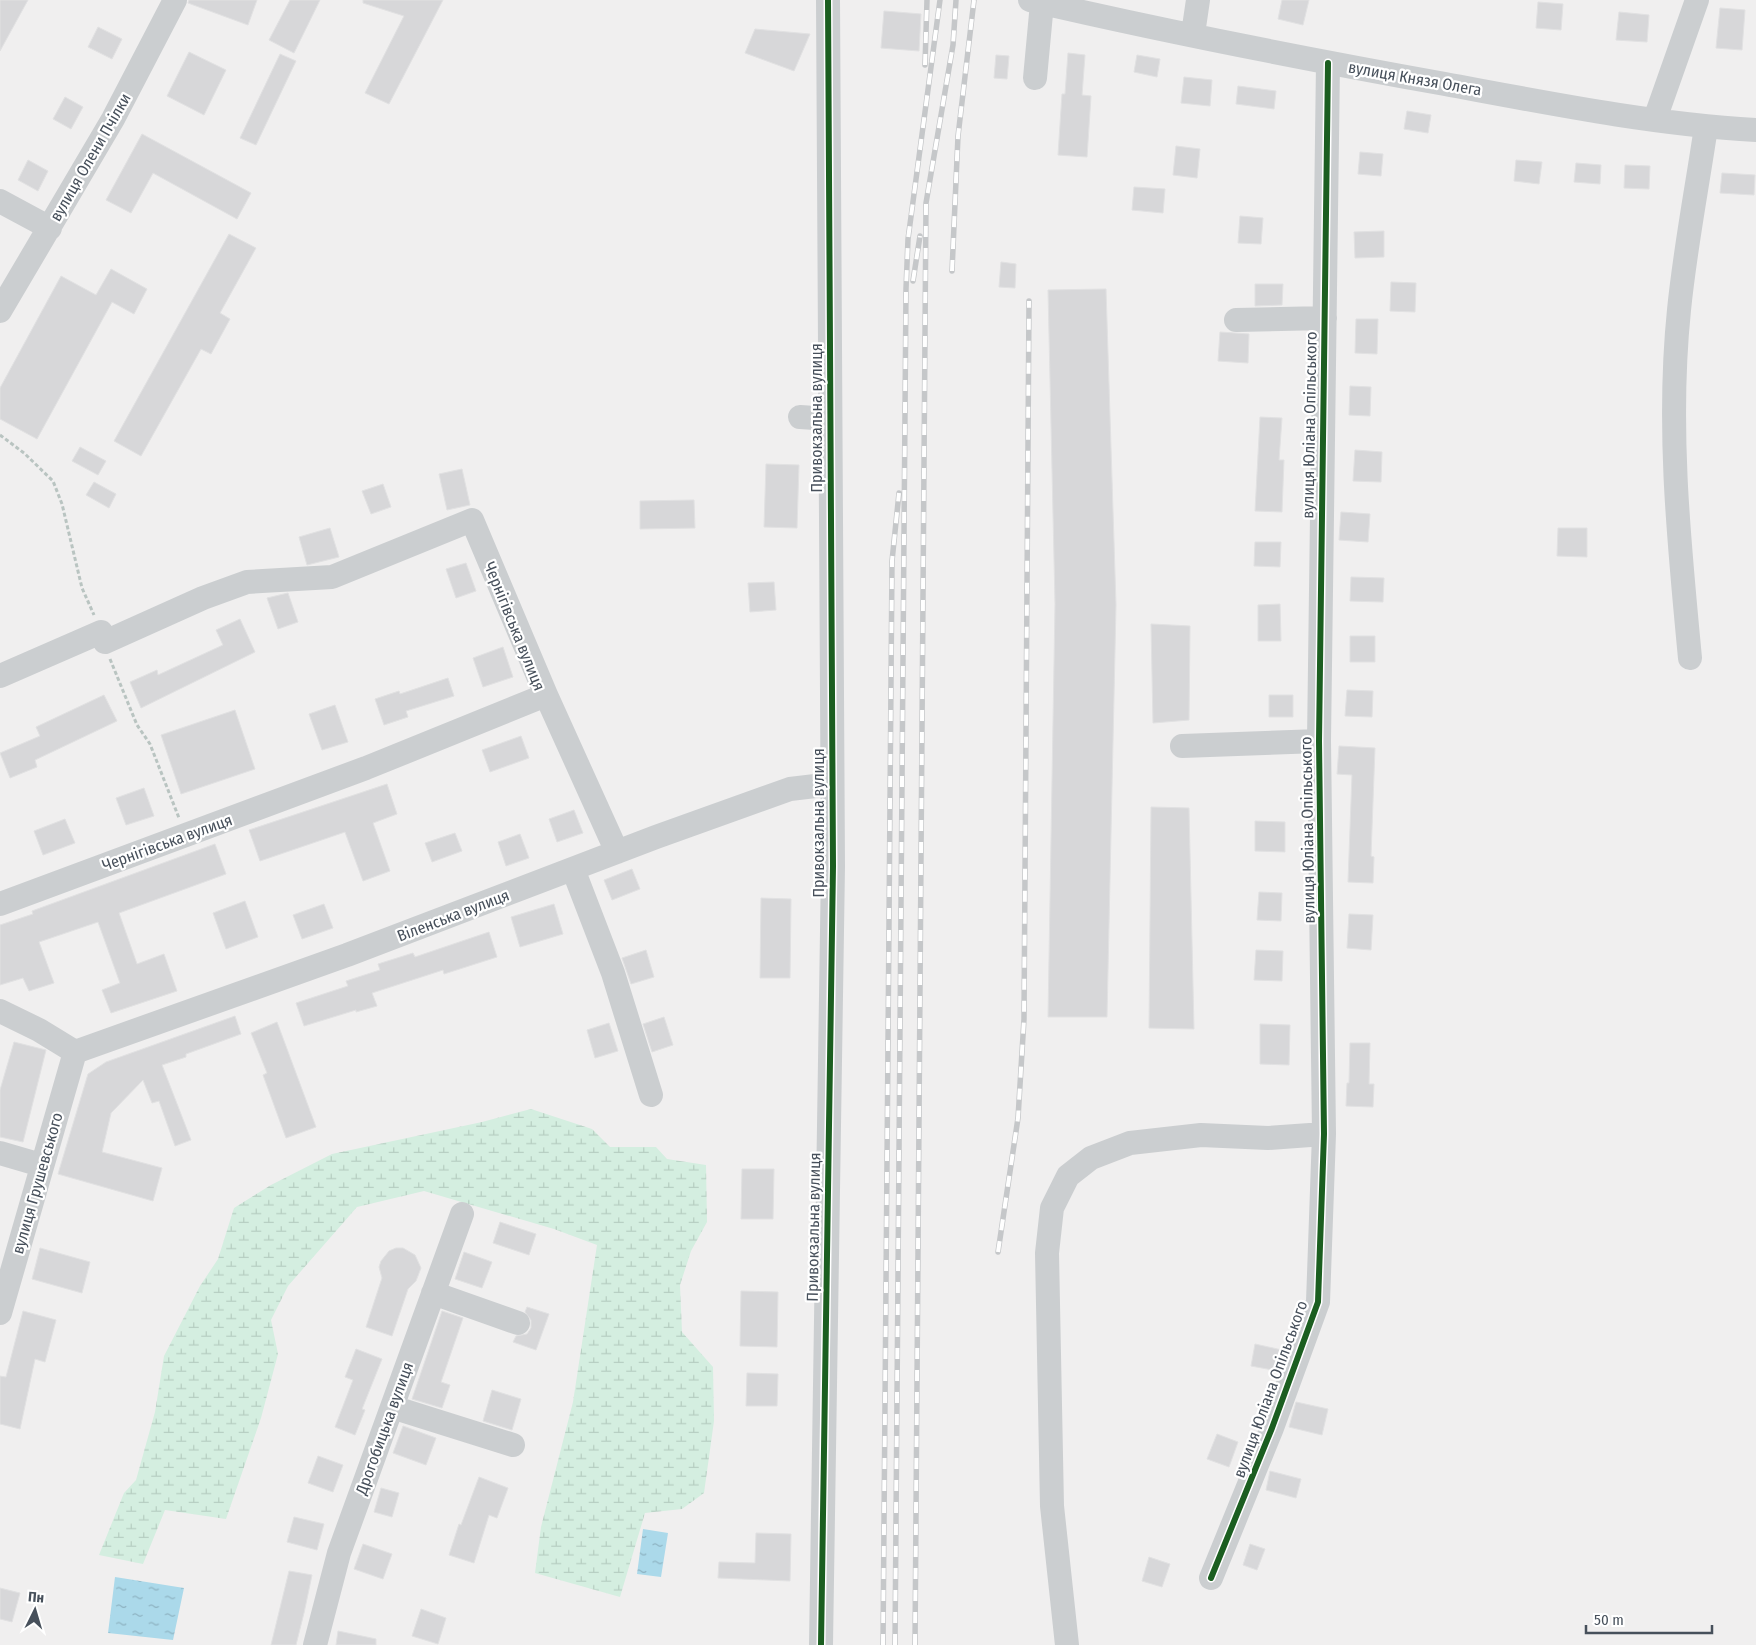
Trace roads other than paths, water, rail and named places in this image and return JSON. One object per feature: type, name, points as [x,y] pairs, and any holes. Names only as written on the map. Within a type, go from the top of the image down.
[{"type":"street","name":"вулиця Олени Пчілки","points":[[0,311],[113,119],[175,0]]},
{"type":"street","name":"Привокзальна вулиця","points":[[821,1645],[832,784],[828,0]]},
{"type":"street","points":[[1193,34],[1198,0]]},
{"type":"street","points":[[1655,119],[1697,0]]},
{"type":"street","points":[[1035,1],[1035,78]]},
{"type":"street","name":"вулиця Князя Олега","points":[[1035,1],[1328,63],[1552,103],[1706,127],[1756,130]]},
{"type":"street","name":"вулиця Юліана Опільського","points":[[1211,1578],[1272,1428],[1318,1302],[1324,1134],[1319,742],[1328,63]]},
{"type":"street","points":[[1690,658],[1677,520],[1674,447],[1676,371],[1679,310],[1706,127]]},
{"type":"street","points":[[0,201],[50,228]]},
{"type":"street","points":[[1236,320],[1324,318]]},
{"type":"street","points":[[800,418],[830,419]]},
{"type":"street","name":"Чернігівська вулиця","points":[[0,676],[247,582],[332,577],[472,520],[546,695],[366,768],[0,904]]},
{"type":"street","points":[[546,695],[617,852]]},
{"type":"street","points":[[1182,746],[1319,742]]},
{"type":"street","name":"Віленська вулиця","points":[[75,1052],[348,955],[617,852],[790,789],[832,784]]},
{"type":"street","points":[[573,869],[613,973],[651,1095]]},
{"type":"street","points":[[0,1011],[39,1030],[75,1052]]},
{"type":"street","name":"вулиця Грушевського","points":[[0,1313],[75,1052]]},
{"type":"street","points":[[1067,1645],[1052,1506],[1047,1253],[1052,1208],[1068,1176],[1090,1158],[1130,1143],[1201,1135],[1268,1138],[1324,1134]]},
{"type":"street","points":[[0,1153],[41,1165]]},
{"type":"street","name":"Дрогобицька вулиця","points":[[315,1645],[339,1553],[462,1214]]},
{"type":"street","points":[[434,1292],[518,1323]]},
{"type":"street","points":[[392,1407],[513,1445]]},
{"type":"water","points":[[643,1529],[668,1533],[661,1577],[637,1574]]},
{"type":"water","points":[[115,1577],[184,1588],[173,1640],[108,1633]]},
{"type":"railway","points":[[925,65],[927,0]]},
{"type":"railway","points":[[895,1645],[906,289],[908,239],[940,0]]},
{"type":"railway","points":[[915,1645],[926,203],[953,45],[956,0]]},
{"type":"railway","points":[[952,271],[958,136],[974,0]]},
{"type":"railway","points":[[913,281],[920,236]]},
{"type":"railway","points":[[998,1252],[1018,1118],[1024,1019],[1029,301]]},
{"type":"railway","points":[[883,1645],[892,561],[899,493]]}]
